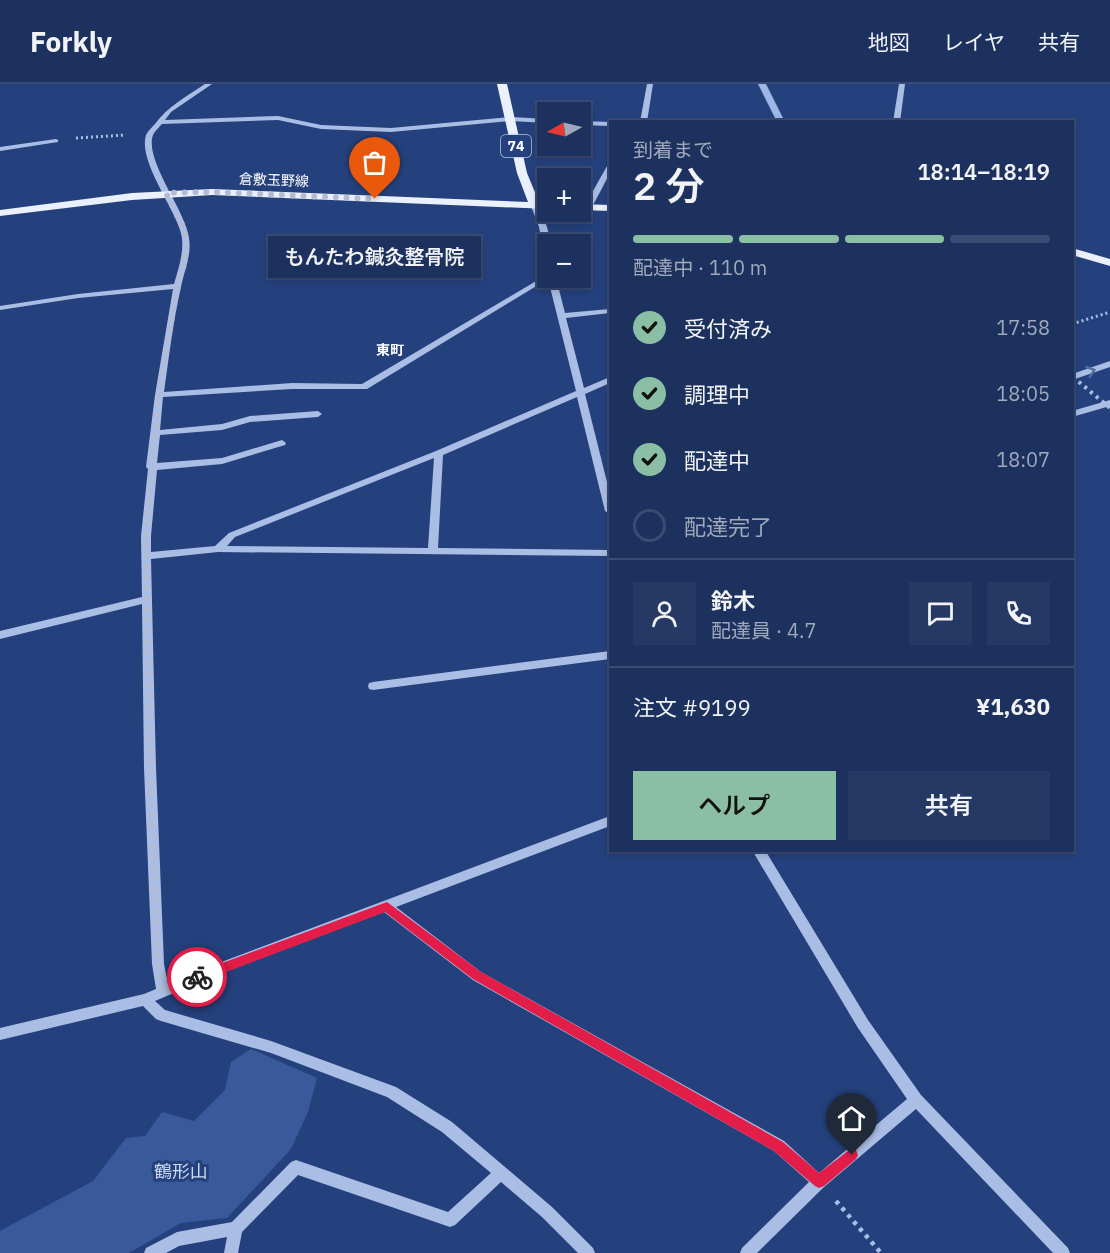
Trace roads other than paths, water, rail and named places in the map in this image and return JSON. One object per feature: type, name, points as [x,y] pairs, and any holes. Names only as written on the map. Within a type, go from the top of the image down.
[{"type":"main road","name":"74","points":[[502,84],[522,173],[535,206]]},
{"type":"main road","name":"倉敷玉野線","points":[[0,213],[97,199],[212,192],[535,206]]},
{"type":"main road","points":[[591,207],[609,208]]},
{"type":"main road","points":[[1074,252],[1110,262]]},
{"type":"street","points":[[162,992],[158,964],[150,768],[146,556],[151,467],[159,395],[177,286],[184,265],[186,241],[184,229],[151,156],[150,134],[169,111],[209,84]]},
{"type":"street","points":[[643,120],[650,84]]},
{"type":"street","points":[[896,120],[902,84]]},
{"type":"street","points":[[159,122],[278,118],[321,127],[391,130],[510,119],[537,120]]},
{"type":"street","points":[[591,123],[609,124]]},
{"type":"street","points":[[0,149],[56,141]]},
{"type":"street","points":[[591,196],[609,170]]},
{"type":"street","points":[[535,206],[545,234]]},
{"type":"street","points":[[159,395],[292,386],[364,387],[537,283]]},
{"type":"street","points":[[0,308],[78,296],[177,286]]},
{"type":"street","points":[[555,288],[609,508]]},
{"type":"street","points":[[562,316],[609,311]]},
{"type":"street","points":[[1074,376],[1110,364]]},
{"type":"street","points":[[218,549],[232,535],[439,453],[609,380]]},
{"type":"street","points":[[1074,414],[1110,405]]},
{"type":"street","points":[[155,433],[222,427],[250,419],[318,414]]},
{"type":"street","points":[[151,467],[222,461],[282,443]]},
{"type":"street","points":[[433,551],[439,453]]},
{"type":"street","points":[[146,556],[218,549],[609,553]]},
{"type":"street","points":[[0,635],[148,599]]},
{"type":"street","points":[[373,686],[609,655]]},
{"type":"street","points":[[0,1034],[144,1000],[609,821]]},
{"type":"street","points":[[759,852],[863,1024],[916,1100],[1063,1253]]},
{"type":"street","points":[[387,907],[477,976],[779,1146],[819,1182]]},
{"type":"street","points":[[144,1000],[161,1015],[271,1047],[391,1092],[447,1127],[547,1212],[588,1253]]},
{"type":"street","points":[[747,1253],[819,1182],[916,1100]]},
{"type":"street","points":[[231,1253],[236,1228],[296,1167],[450,1220],[500,1174]]},
{"type":"street","points":[[151,1253],[177,1239],[236,1228]]},
{"type":"waterway","points":[[762,84],[780,120]]},
{"type":"place","name":"もんたわ鍼灸整骨院","points":[[375,199]]},
{"type":"district","name":"東町","points":[[390,350]]},
{"type":"park label","name":"鶴形山","points":[[181,1171]]}]
